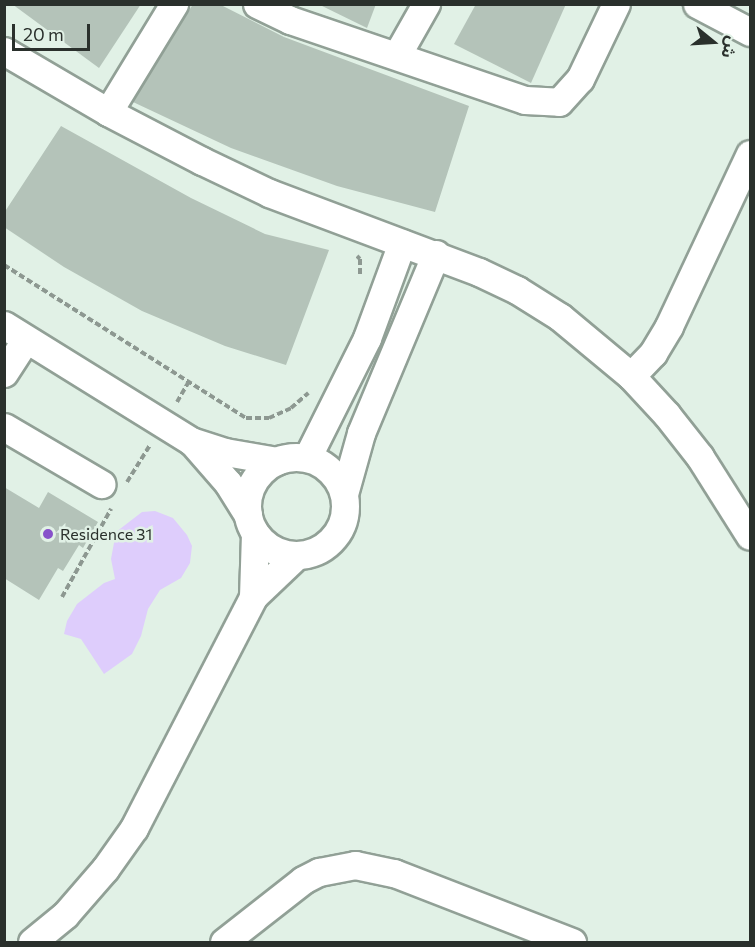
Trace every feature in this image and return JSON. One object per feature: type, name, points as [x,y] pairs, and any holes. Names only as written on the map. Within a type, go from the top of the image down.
[{"type":"street","points":[[108,112],[174,4]]},
{"type":"street","points":[[257,4],[290,20],[525,100],[559,102],[580,79],[616,4]]},
{"type":"street","points":[[397,55],[426,4]]},
{"type":"street","points":[[697,4],[750,32]]},
{"type":"street","points":[[4,51],[108,112],[268,193],[436,254],[517,290],[569,324],[632,376],[700,457],[750,536]]},
{"type":"street","points":[[632,376],[652,353],[669,326],[750,154]]},
{"type":"street","points":[[307,458],[367,338],[402,243]]},
{"type":"street","points":[[32,942],[65,915],[105,869],[134,828],[253,597],[296,556],[320,549],[335,536],[344,519],[344,494],[354,452],[436,254]]},
{"type":"street","points":[[4,373],[15,332],[191,441],[242,456],[277,460],[288,457],[307,458],[322,463],[332,472],[344,494]]},
{"type":"street","points":[[367,338],[397,351]]},
{"type":"street","points":[[4,427],[113,491]]},
{"type":"street","points":[[191,441],[228,483],[251,524],[277,552],[296,556]]},
{"type":"street","points":[[253,597],[249,496],[256,477],[277,460]]},
{"type":"street","points":[[224,942],[303,879],[319,872],[355,865],[394,873],[572,942]]},
{"type":"path","points":[[4,265],[246,418],[269,417],[291,408],[313,386]]},
{"type":"path","points":[[173,408],[188,383]]},
{"type":"path","points":[[62,597],[113,491],[155,437]]},
{"type":"shaded area","points":[[155,511],[173,518],[187,535],[192,546],[190,563],[181,578],[160,590],[148,609],[141,636],[132,654],[104,674],[81,639],[64,634],[67,621],[77,604],[104,583],[115,579],[111,559],[116,532],[142,512]]},
{"type":"building","points":[[12,4],[141,4],[99,68]]},
{"type":"building","points":[[193,4],[219,4],[284,37],[469,106],[435,212],[337,186],[231,148],[133,102]]},
{"type":"building","points":[[318,4],[376,4],[367,28]]},
{"type":"building","points":[[476,4],[566,4],[531,83],[454,44]]},
{"type":"building","points":[[61,126],[191,198],[265,234],[329,250],[286,365],[225,346],[142,311],[64,267],[4,227],[4,213]]},
{"type":"building","name":"Residence 31","points":[[4,487],[39,508],[48,492],[98,522],[83,548],[79,545],[63,571],[58,568],[39,600],[4,578]]},
{"type":"place","name":"Residence 31","points":[[48,534]]}]
